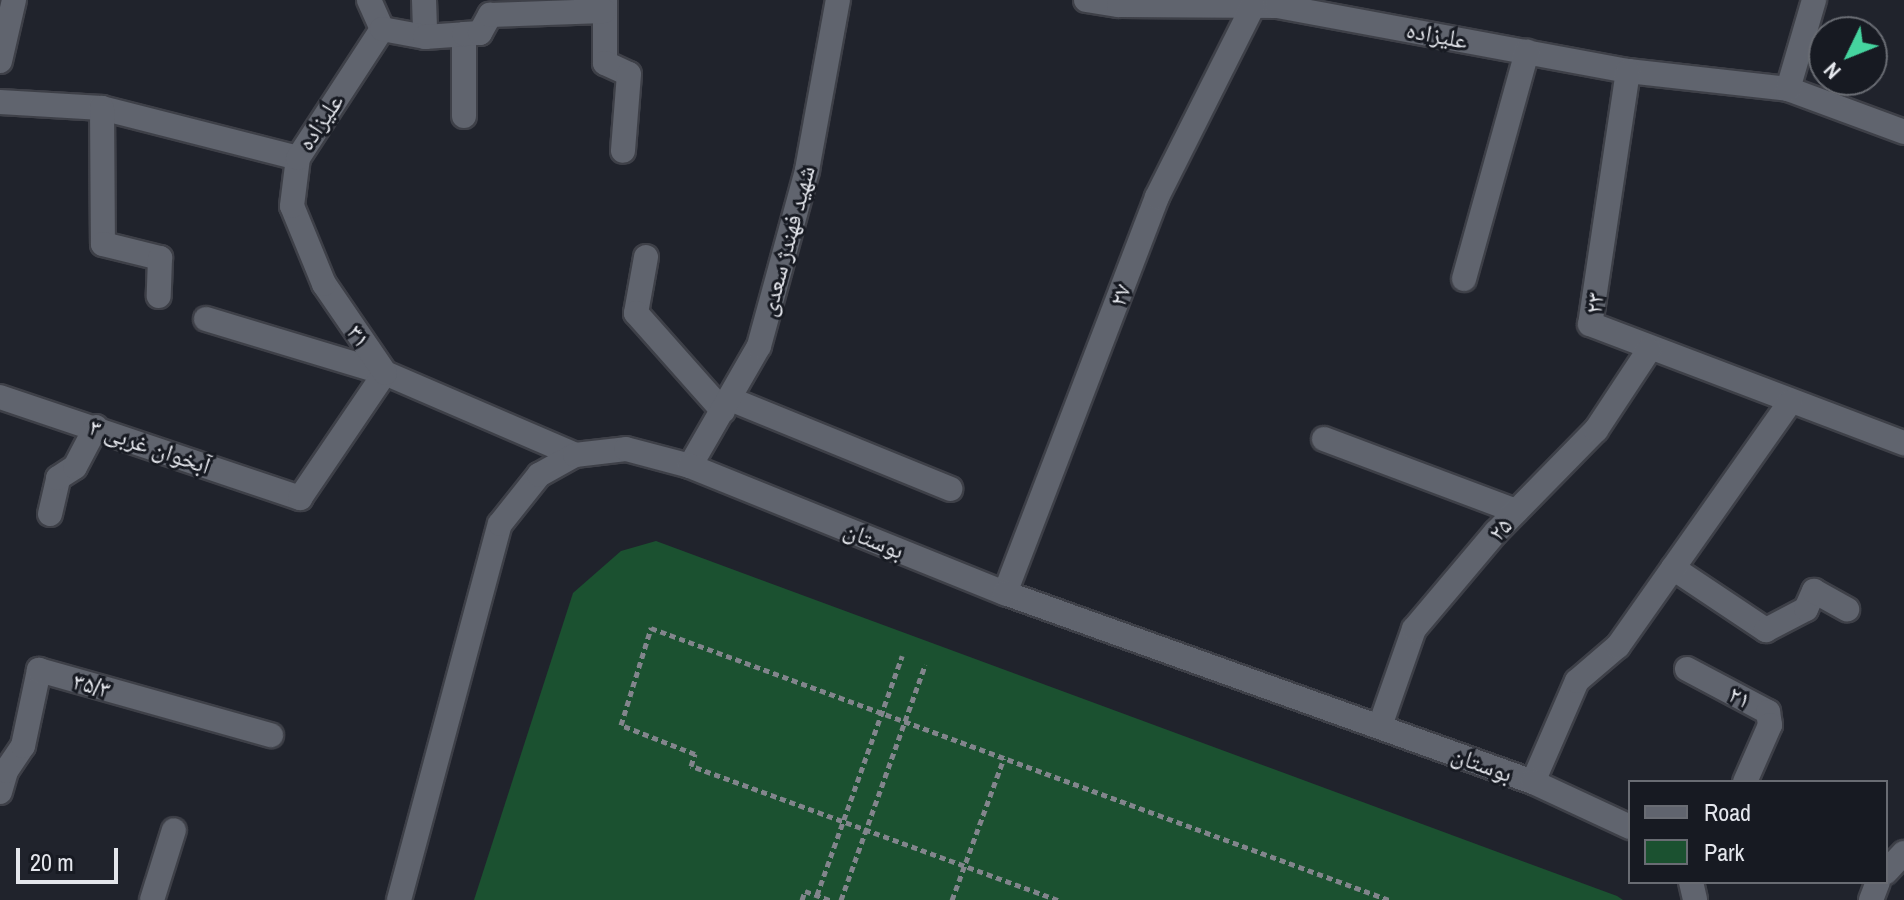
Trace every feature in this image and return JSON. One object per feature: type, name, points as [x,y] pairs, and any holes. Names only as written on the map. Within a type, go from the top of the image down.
[{"type":"street","points":[[0,61],[14,0]]},
{"type":"street","points":[[369,0],[382,29],[425,37],[480,33],[490,15],[604,5],[605,63],[629,74],[623,151]]},
{"type":"street","points":[[424,0],[425,37]]},
{"type":"street","name":"شهید فهندژ سعدی","points":[[690,466],[726,405],[763,332],[807,170],[838,0]]},
{"type":"street","name":"علیزاده","points":[[1086,0],[1253,6],[1628,71],[1788,89],[1904,132]]},
{"type":"street","points":[[1788,89],[1814,0]]},
{"type":"street","name":"۲۷","points":[[1005,593],[1157,197],[1253,6]]},
{"type":"street","name":"علیزاده","points":[[0,102],[102,108],[298,158],[382,29]]},
{"type":"street","points":[[464,34],[464,116]]},
{"type":"street","points":[[1464,279],[1527,52]]},
{"type":"street","name":"۲۳","points":[[1628,71],[1590,324],[1649,350],[1904,443]]},
{"type":"street","points":[[102,108],[103,244],[160,258],[159,296]]},
{"type":"street","name":"۳۱","points":[[298,158],[292,206],[324,284],[385,373],[300,498]]},
{"type":"street","points":[[646,257],[636,313],[726,405],[950,489]]},
{"type":"street","points":[[206,319],[385,373],[575,455]]},
{"type":"street","name":"۲۵","points":[[1380,726],[1414,629],[1516,511],[1596,430],[1649,350]]},
{"type":"street","name":"آبخوان غربی ۳","points":[[0,397],[300,498]]},
{"type":"street","points":[[1533,782],[1577,681],[1618,646],[1790,402]]},
{"type":"street","points":[[50,514],[58,478],[75,467],[96,427]]},
{"type":"street","points":[[1324,439],[1516,511]]},
{"type":"street","name":"بوستان","points":[[399,900],[500,524],[539,475],[575,455],[626,449],[690,466],[1005,593],[1533,782],[1628,826]]},
{"type":"street","points":[[1673,568],[1766,630],[1806,609],[1814,591],[1847,609]]},
{"type":"street","name":"۲۱","points":[[1687,669],[1768,712],[1770,725],[1746,780]]},
{"type":"street","name":"۳۵/۳","points":[[0,792],[6,771],[23,746],[39,670],[271,735]]},
{"type":"street","points":[[152,900],[174,830]]},
{"type":"street","points":[[1888,870],[1904,853]]},
{"type":"path","points":[[1058,900],[691,766],[695,754],[621,725],[651,628],[1389,900]]},
{"type":"path","points":[[817,895],[902,656]]},
{"type":"path","points":[[841,900],[925,665]]},
{"type":"path","points":[[952,900],[1004,758]]},
{"type":"path","points":[[802,900],[805,891],[830,900]]},
{"type":"green space","points":[[656,541],[1623,900],[474,900],[573,593],[621,551]]}]
